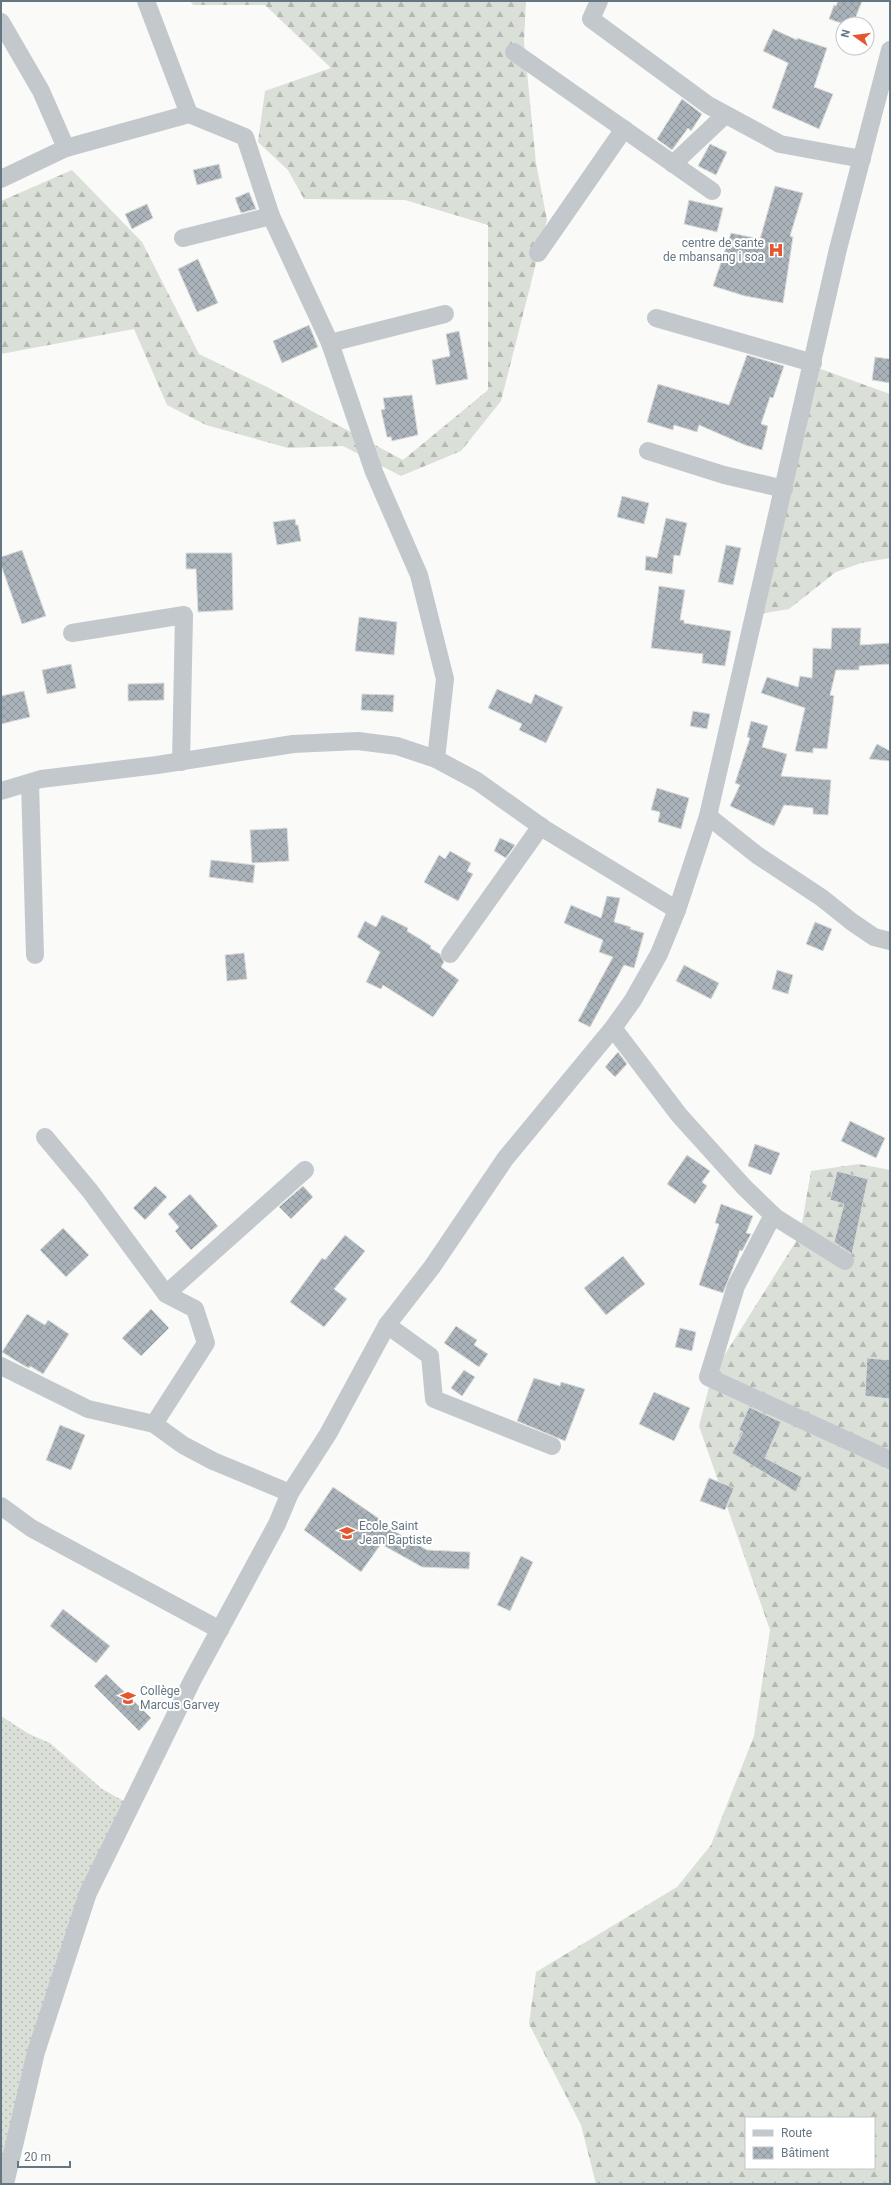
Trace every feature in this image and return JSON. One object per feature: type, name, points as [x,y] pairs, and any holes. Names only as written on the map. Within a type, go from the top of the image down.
[{"type":"street","points":[[146,1],[189,114]]},
{"type":"street","points":[[599,1],[591,19],[701,101],[780,144],[862,159]]},
{"type":"street","points":[[1,22],[40,91],[66,148]]},
{"type":"street","points":[[5,2174],[36,2052],[88,1893],[220,1630],[277,1524],[290,1493],[328,1434],[387,1324],[432,1267],[505,1159],[613,1028],[633,1000],[659,954],[677,910],[708,816],[812,363],[890,50]]},
{"type":"street","points":[[514,52],[712,191]]},
{"type":"street","points":[[1,179],[66,148],[189,114],[245,137],[270,216],[330,343],[374,472],[419,575],[445,679],[436,759]]},
{"type":"street","points":[[673,164],[725,115]]},
{"type":"street","points":[[538,253],[624,129]]},
{"type":"street","points":[[183,238],[270,216]]},
{"type":"street","points":[[330,343],[445,314]]},
{"type":"street","points":[[656,318],[812,363]]},
{"type":"street","points":[[648,451],[724,475],[784,489]]},
{"type":"street","points":[[72,633],[184,615],[181,762]]},
{"type":"street","points":[[1,791],[49,778],[181,762],[294,744],[358,741],[397,746],[436,759],[477,781],[541,826],[677,910]]},
{"type":"street","points":[[30,782],[35,955]]},
{"type":"street","points":[[708,816],[757,855],[822,898],[852,922],[874,937],[890,941]]},
{"type":"street","points":[[450,954],[541,826]]},
{"type":"street","points":[[613,1028],[679,1115],[715,1157],[773,1215],[813,1242],[845,1261]]},
{"type":"street","points":[[45,1138],[90,1191],[166,1294],[195,1309],[206,1343],[154,1424]]},
{"type":"street","points":[[166,1294],[304,1170]]},
{"type":"street","points":[[773,1215],[736,1286],[708,1377],[890,1460]]},
{"type":"street","points":[[387,1324],[430,1356],[434,1399],[552,1446]]},
{"type":"street","points":[[1,1366],[88,1409],[154,1424],[183,1445],[213,1461],[290,1493]]},
{"type":"street","points":[[1,1506],[31,1528],[220,1630]]},
{"type":"green space","points":[[190,1],[526,1],[524,42],[536,163],[547,220],[501,401],[461,451],[401,476],[343,446],[288,448],[206,425],[167,405],[134,329],[1,354],[1,201],[72,170],[142,242],[199,354],[267,387],[403,460],[488,390],[488,225],[405,200],[304,199],[288,170],[258,142],[265,91],[331,68],[265,5],[193,5]]},
{"type":"green space","points":[[815,367],[890,394],[890,558],[861,563],[836,572],[789,609],[753,615]]},
{"type":"green space","points":[[859,1164],[890,1170],[890,2184],[596,2184],[581,2125],[529,2024],[536,1972],[677,1887],[711,1845],[754,1736],[770,1630],[699,1426],[712,1375],[800,1235],[811,1171]]},
{"type":"green space","points":[[1,1716],[29,1734],[50,1743],[102,1789],[131,1805],[88,1893],[1,2184]]},
{"type":"building","points":[[838,1],[862,1],[856,16],[835,16],[835,21],[829,19],[834,5],[836,6]]},
{"type":"building","points":[[773,29],[797,40],[797,38],[827,48],[814,87],[833,94],[819,129],[772,108],[788,63],[763,51]]},
{"type":"building","points":[[682,99],[702,114],[691,131],[688,128],[672,150],[657,139]]},
{"type":"building","points":[[710,144],[727,152],[716,175],[698,166]]},
{"type":"building","points":[[219,164],[222,178],[197,185],[193,170]]},
{"type":"building","points":[[775,186],[803,193],[790,236],[793,237],[783,303],[745,296],[713,286],[731,233],[760,239]]},
{"type":"building","points":[[249,192],[256,209],[241,213],[235,198]]},
{"type":"building","points":[[689,200],[723,208],[717,232],[684,224]]},
{"type":"building","points":[[147,204],[153,218],[132,229],[125,214]]},
{"type":"building","points":[[198,259],[218,303],[197,312],[178,269]]},
{"type":"building","points":[[309,325],[318,347],[282,363],[273,341]]},
{"type":"building","points":[[459,331],[468,379],[436,385],[432,360],[450,356],[446,334]]},
{"type":"building","points":[[747,355],[784,366],[773,398],[770,397],[761,424],[768,426],[762,450],[745,445],[699,425],[697,432],[674,425],[673,430],[647,422],[658,384],[729,405]]},
{"type":"building","points":[[875,357],[890,359],[890,383],[872,380]]},
{"type":"building","points":[[412,395],[418,435],[392,441],[391,437],[387,437],[381,410],[385,409],[383,398]]},
{"type":"building","points":[[622,496],[649,503],[644,524],[617,517]]},
{"type":"building","points":[[666,518],[687,523],[680,556],[674,555],[672,574],[645,570],[646,556],[657,558]]},
{"type":"building","points":[[295,519],[296,525],[298,525],[301,541],[277,545],[273,522]]},
{"type":"building","points":[[726,545],[741,548],[733,585],[718,582]]},
{"type":"building","points":[[22,550],[46,616],[22,624],[1,565],[1,557]]},
{"type":"building","points":[[186,553],[232,553],[233,610],[198,612],[196,569],[186,569]]},
{"type":"building","points":[[659,586],[685,590],[680,620],[684,620],[684,623],[731,631],[725,666],[702,663],[703,654],[651,648]]},
{"type":"building","points":[[359,617],[397,622],[394,655],[355,651]]},
{"type":"building","points":[[832,628],[861,628],[860,645],[890,643],[890,664],[859,666],[859,670],[836,670],[830,695],[834,696],[827,749],[813,748],[813,753],[795,751],[805,708],[761,693],[767,677],[798,687],[800,676],[812,678],[813,648],[831,649]]},
{"type":"building","points":[[71,664],[76,688],[47,694],[42,670]]},
{"type":"building","points":[[164,683],[164,700],[128,701],[128,684]]},
{"type":"building","points":[[497,689],[531,704],[535,694],[563,707],[546,743],[519,730],[522,724],[488,708]]},
{"type":"building","points":[[24,691],[30,717],[1,724],[1,696]]},
{"type":"building","points":[[362,694],[394,695],[393,712],[361,710]]},
{"type":"building","points":[[693,711],[710,714],[707,729],[690,726]]},
{"type":"building","points":[[751,721],[768,726],[762,747],[787,754],[781,776],[831,780],[828,815],[813,814],[813,808],[784,805],[774,826],[730,806],[740,785],[735,783],[750,738],[747,737]]},
{"type":"building","points":[[877,744],[890,751],[890,761],[869,759]]},
{"type":"building","points":[[657,788],[689,798],[681,829],[658,822],[660,812],[651,810]]},
{"type":"building","points":[[287,828],[289,861],[252,863],[250,830]]},
{"type":"building","points":[[500,838],[515,845],[506,858],[494,851]]},
{"type":"building","points":[[450,851],[471,863],[467,871],[473,874],[458,901],[424,882],[439,855],[445,859]]},
{"type":"building","points":[[211,860],[255,865],[253,883],[209,877]]},
{"type":"building","points":[[607,896],[620,898],[614,922],[644,933],[634,968],[624,965],[590,1027],[578,1021],[613,957],[599,952],[603,940],[564,923],[571,905],[601,918]]},
{"type":"building","points":[[382,915],[408,928],[407,931],[431,946],[430,948],[440,954],[444,962],[441,967],[459,980],[433,1017],[383,985],[381,989],[366,982],[380,952],[357,937],[365,921],[376,927]]},
{"type":"building","points":[[815,922],[832,929],[823,951],[806,944]]},
{"type":"building","points":[[244,953],[247,979],[227,981],[225,955]]},
{"type":"building","points":[[684,965],[719,983],[711,999],[676,981]]},
{"type":"building","points":[[777,970],[793,975],[788,994],[772,989]]},
{"type":"building","points":[[618,1052],[627,1064],[615,1077],[605,1067]]},
{"type":"building","points":[[850,1121],[885,1138],[876,1158],[841,1141]]},
{"type":"building","points":[[755,1144],[780,1153],[771,1175],[748,1166]]},
{"type":"building","points":[[687,1155],[710,1171],[702,1182],[707,1186],[695,1204],[667,1184]]},
{"type":"building","points":[[837,1171],[868,1179],[852,1254],[834,1242],[844,1204],[830,1200]]},
{"type":"building","points":[[155,1186],[167,1197],[145,1220],[133,1208]]},
{"type":"building","points":[[303,1186],[313,1197],[291,1219],[279,1207]]},
{"type":"building","points":[[190,1194],[218,1226],[191,1250],[175,1231],[179,1227],[168,1214]]},
{"type":"building","points":[[721,1204],[753,1216],[746,1233],[751,1234],[742,1251],[740,1250],[723,1293],[699,1285],[719,1224],[715,1223]]},
{"type":"building","points":[[63,1228],[89,1255],[66,1277],[40,1250]]},
{"type":"building","points":[[345,1235],[365,1251],[334,1289],[347,1299],[324,1327],[290,1302],[322,1258],[325,1260]]},
{"type":"building","points":[[623,1256],[645,1284],[606,1315],[584,1288]]},
{"type":"building","points":[[151,1309],[169,1328],[141,1356],[122,1338]]},
{"type":"building","points":[[27,1314],[45,1325],[48,1320],[69,1334],[43,1374],[30,1366],[29,1368],[23,1365],[2,1352]]},
{"type":"building","points":[[456,1326],[477,1340],[474,1345],[488,1354],[479,1367],[444,1343]]},
{"type":"building","points":[[680,1328],[696,1332],[692,1351],[675,1347]]},
{"type":"building","points":[[867,1358],[890,1360],[890,1399],[865,1396]]},
{"type":"building","points":[[464,1370],[475,1377],[462,1396],[451,1388]]},
{"type":"building","points":[[534,1378],[560,1386],[561,1382],[585,1389],[565,1441],[517,1421]]},
{"type":"building","points":[[654,1392],[690,1408],[674,1441],[639,1424]]},
{"type":"building","points":[[749,1407],[781,1422],[765,1458],[802,1477],[796,1492],[732,1453],[743,1432],[739,1430]]},
{"type":"building","points":[[60,1425],[85,1435],[71,1470],[46,1460]]},
{"type":"building","points":[[709,1478],[734,1488],[725,1510],[700,1501]]},
{"type":"building","points":[[333,1487],[381,1520],[380,1523],[427,1550],[470,1552],[469,1569],[422,1567],[381,1544],[361,1572],[304,1530]]},
{"type":"building","points":[[521,1556],[533,1562],[510,1611],[497,1605]]},
{"type":"building","points":[[63,1609],[110,1646],[96,1663],[50,1626]]},
{"type":"building","points":[[106,1674],[151,1718],[139,1731],[94,1686]]},
{"type":"place","name":"centre de sante de mbansang i soa","points":[[776,250]]},
{"type":"place","name":"Ecole Saint Jean Baptiste","points":[[347,1533]]},
{"type":"place","name":"Collège Marcus Garvey","points":[[128,1698]]}]
